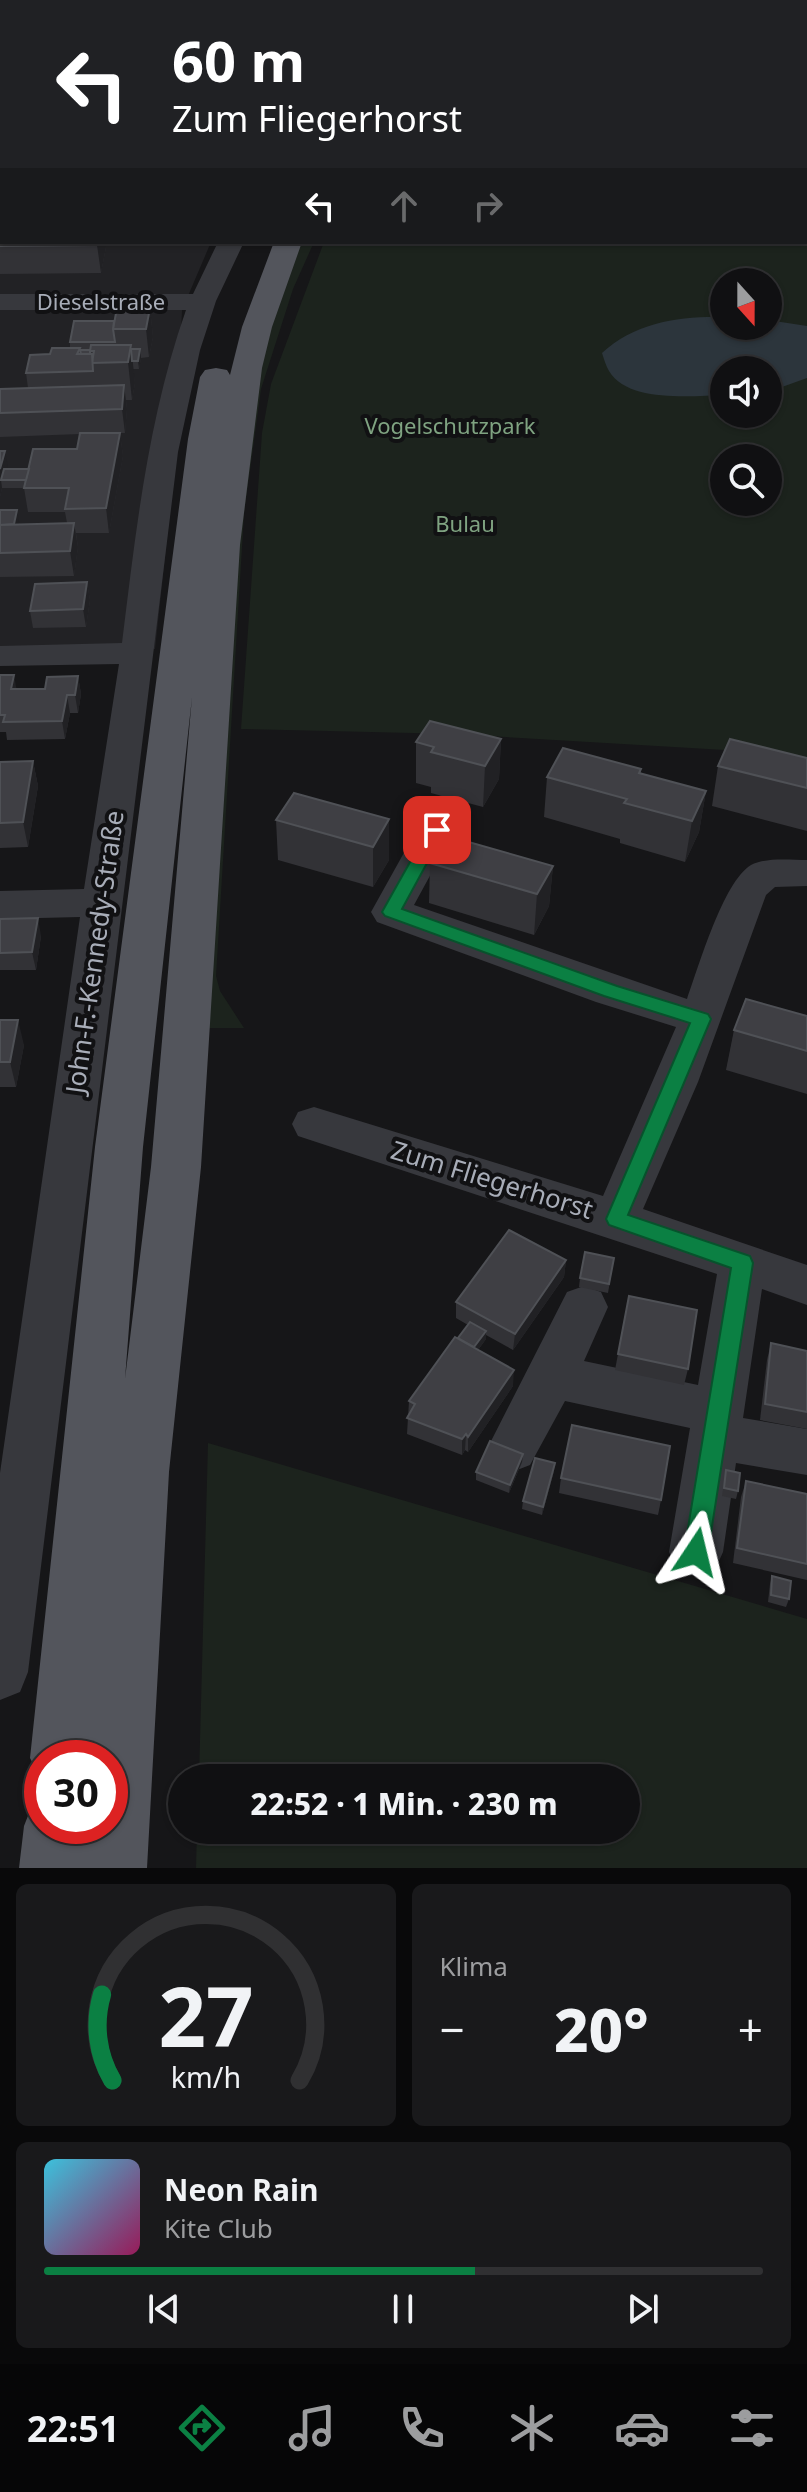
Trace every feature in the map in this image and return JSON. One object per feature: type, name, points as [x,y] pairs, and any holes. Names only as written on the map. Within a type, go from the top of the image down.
[{"type":"main road","points":[[64,1740],[119,1147],[204,439],[227,329],[260,244]]},
{"type":"main road","points":[[114,1868],[141,1472],[176,1167],[223,545],[247,368],[257,327],[287,244]]},
{"type":"main road","points":[[52,1868],[54,1844]]},
{"type":"street","name":"John-F.-Kennedy-Straße","points":[[0,1672],[100,902],[138,653],[163,457],[177,389],[203,302],[230,244]]},
{"type":"street","name":"Dieselstraße","points":[[0,302],[203,302]]},
{"type":"street","points":[[0,656],[138,653]]},
{"type":"street","points":[[449,806],[391,912],[611,991],[701,1019]]},
{"type":"street","points":[[616,1219],[701,1019],[749,888],[766,874],[807,873]]},
{"type":"street","points":[[0,905],[100,902]]},
{"type":"street","name":"Zum Fliegerhorst","points":[[314,1124],[616,1219],[807,1285]]},
{"type":"street","points":[[696,1552],[742,1263]]},
{"type":"street","points":[[512,1449],[552,1376],[584,1307]]},
{"type":"street","points":[[552,1376],[807,1452]]},
{"type":"shaded area","points":[[0,244],[210,244],[182,310],[176,455],[155,649],[0,650]]},
{"type":"shaded area","points":[[710,317],[710,340],[782,340],[782,322],[807,326],[807,378],[782,387],[782,356],[710,356],[710,395],[679,396],[645,393],[630,388],[609,371],[602,353],[615,343],[629,334],[659,323]]},
{"type":"green space","points":[[297,244],[313,244],[293,289],[261,389],[244,514],[216,976],[220,991],[244,1028],[202,1028],[235,547],[256,368]]},
{"type":"green space","name":"Bulau","points":[[323,244],[807,244],[807,766],[759,752],[455,734],[241,729],[262,433],[271,384]]},
{"type":"green space","points":[[208,1443],[807,1619],[807,1868],[196,1868],[197,1844],[640,1844],[640,1764],[199,1764]]},
{"type":"building","points":[[0,244],[97,244],[97,245]]},
{"type":"building","points":[[117,308],[150,308],[146,329],[113,329]]},
{"type":"building","points":[[74,321],[114,321],[115,342],[70,342]]},
{"type":"building","points":[[91,345],[131,345],[128,362],[92,363],[94,351],[90,351]]},
{"type":"building","points":[[52,348],[80,348],[77,354],[92,354],[93,371],[26,373],[30,355],[50,354]]},
{"type":"building","points":[[131,349],[140,349],[138,361],[132,361]]},
{"type":"building","points":[[124,385],[122,409],[0,413],[0,389]]},
{"type":"building","points":[[80,433],[120,433],[106,508],[65,509],[69,488],[24,488],[33,449],[77,449]]},
{"type":"building","points":[[0,451],[5,451],[0,469]]},
{"type":"building","points":[[4,469],[29,469],[26,480],[1,480]]},
{"type":"building","points":[[0,510],[17,510],[14,524],[0,525]]},
{"type":"building","points":[[74,523],[70,551],[0,553],[0,525]]},
{"type":"building","points":[[87,582],[83,609],[30,611],[35,584]]},
{"type":"building","points":[[0,675],[14,675],[11,689],[45,689],[47,677],[78,676],[75,695],[67,695],[62,721],[3,722],[5,715],[0,715]]},
{"type":"building","points":[[430,721],[501,739],[485,766],[431,752],[434,747],[416,742]]},
{"type":"building","points":[[730,739],[807,758],[807,788],[718,766]]},
{"type":"building","points":[[563,748],[706,791],[692,821],[624,803],[627,799],[547,777]]},
{"type":"building","points":[[33,761],[23,822],[0,823],[0,762]]},
{"type":"building","points":[[294,793],[389,819],[373,847],[276,820]]},
{"type":"building","points":[[444,835],[553,866],[537,894],[430,863]]},
{"type":"building","points":[[38,918],[32,952],[0,953],[0,919]]},
{"type":"building","points":[[746,999],[807,1016],[807,1051],[734,1030]]},
{"type":"building","points":[[0,1020],[18,1020],[10,1062],[0,1062]]},
{"type":"building","points":[[509,1230],[566,1260],[515,1334],[456,1302]]},
{"type":"building","points":[[585,1252],[614,1258],[609,1284],[580,1278]]},
{"type":"building","points":[[629,1296],[697,1310],[688,1369],[618,1354]]},
{"type":"building","points":[[470,1322],[486,1331],[474,1347],[458,1338]]},
{"type":"building","points":[[455,1337],[514,1370],[468,1437],[466,1434],[462,1439],[407,1418],[415,1404],[409,1401]]},
{"type":"building","points":[[771,1343],[807,1351],[807,1412],[765,1404]]},
{"type":"building","points":[[572,1425],[670,1446],[661,1500],[561,1478]]},
{"type":"building","points":[[490,1441],[523,1454],[510,1485],[476,1472]]},
{"type":"building","points":[[535,1458],[555,1463],[543,1507],[523,1501]]},
{"type":"building","points":[[726,1470],[740,1473],[738,1491],[724,1488]]},
{"type":"building","points":[[746,1481],[807,1494],[807,1564],[737,1548]]},
{"type":"building","points":[[772,1576],[791,1581],[789,1599],[771,1595]]},
{"type":"route","points":[[437,830],[391,912],[611,991],[701,1019],[616,1219],[742,1263],[696,1552]]},
{"type":"park label","name":"Vogelschutzpark","points":[[450,426]]}]
